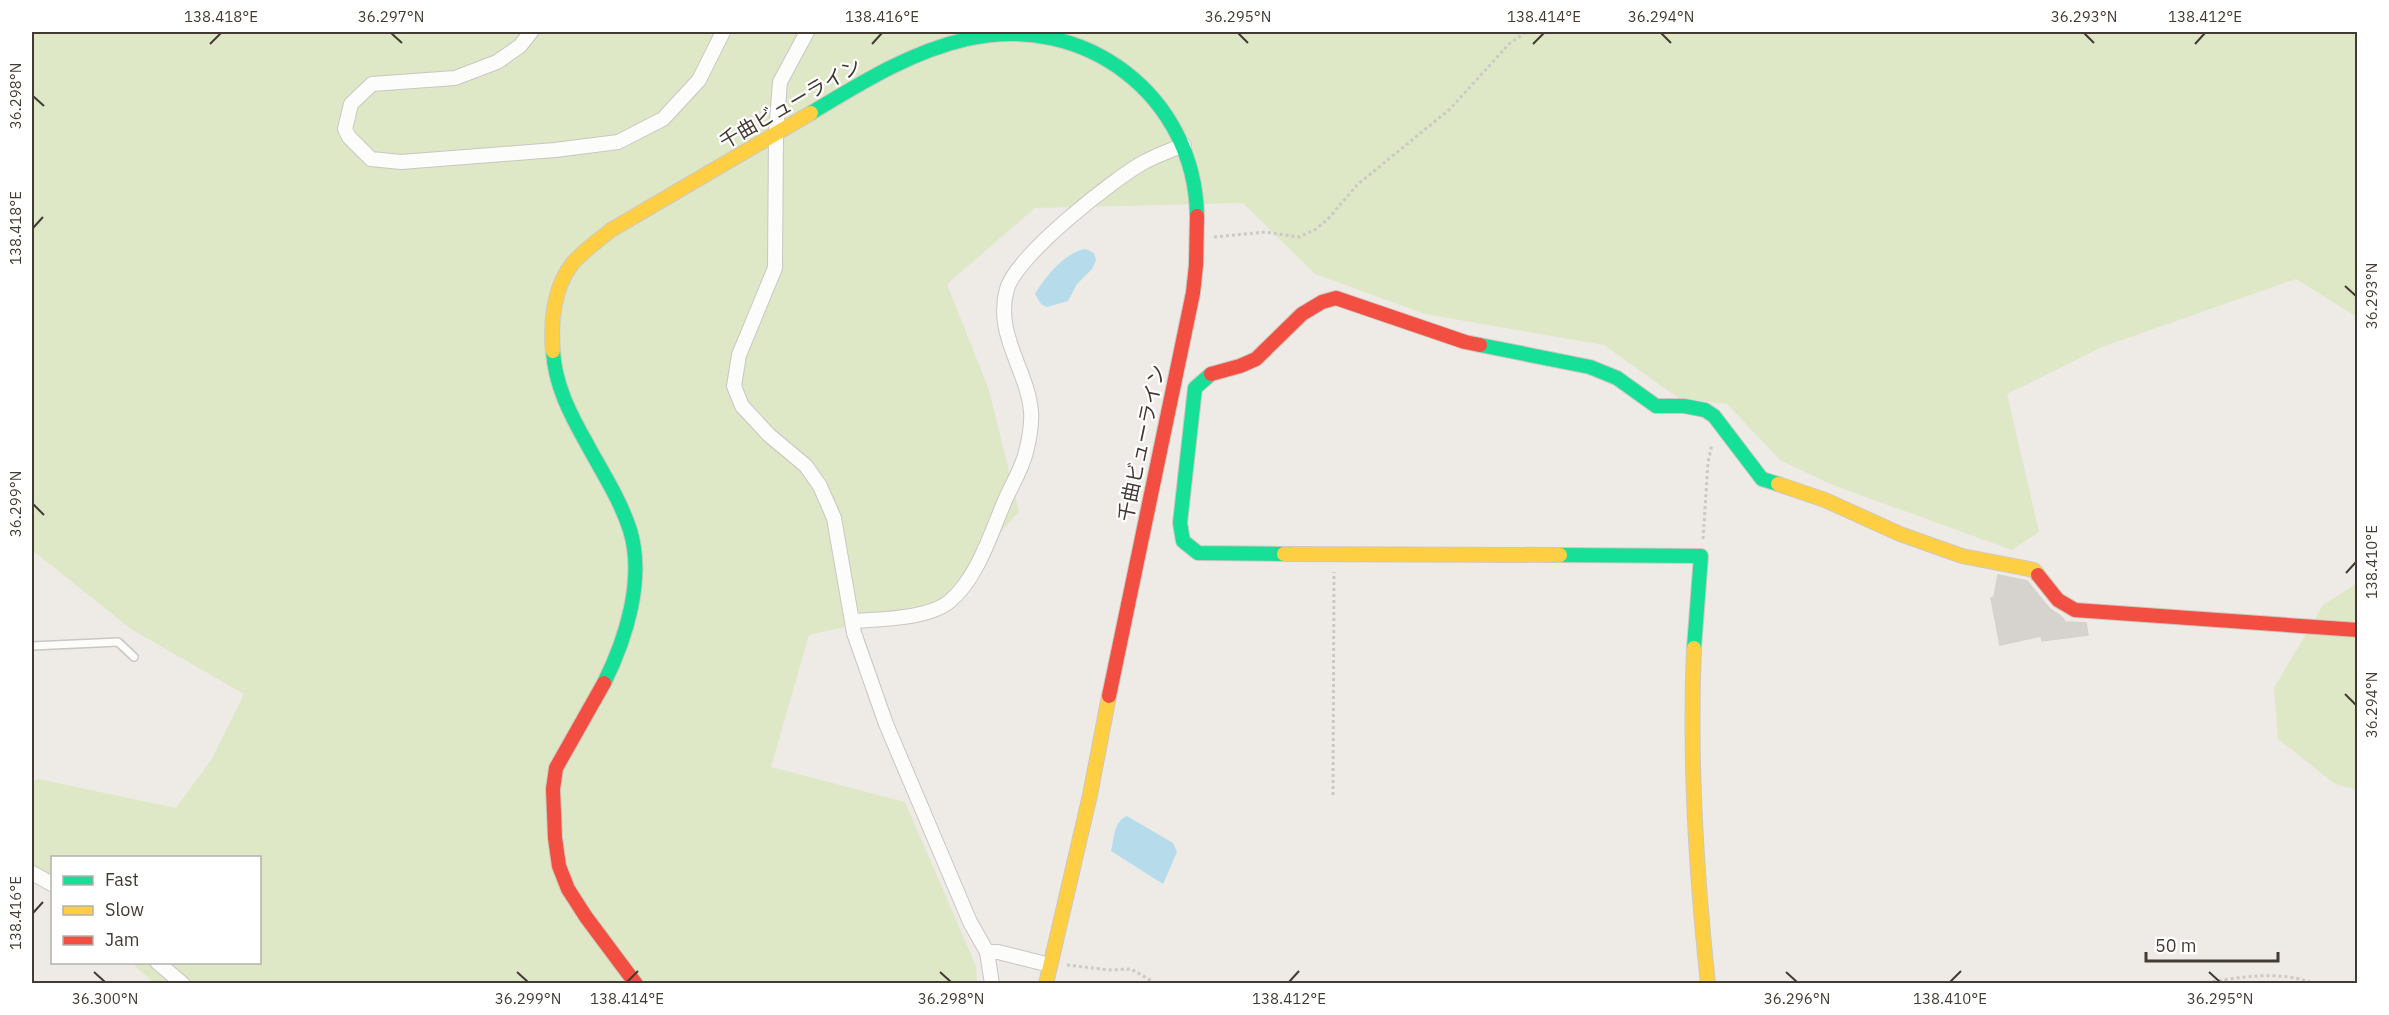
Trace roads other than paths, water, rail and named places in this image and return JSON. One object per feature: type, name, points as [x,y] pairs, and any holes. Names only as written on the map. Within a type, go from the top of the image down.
[{"type":"street","points":[[531,32],[520,46],[496,62],[455,78],[372,84],[351,104],[345,129],[349,138],[372,159],[401,162],[555,150],[618,142],[663,119],[699,80],[723,32]]},
{"type":"street","points":[[807,32],[780,82],[776,133],[775,268],[739,355],[734,386],[742,406],[769,435],[806,466],[820,486],[834,518],[854,633],[886,724],[970,922],[987,952],[992,984]]},
{"type":"street","name":"千曲ビューライン","points":[[636,984],[579,905],[561,874],[553,832],[555,769],[590,710],[619,649],[630,611],[635,562],[630,531],[618,502],[569,410],[560,387],[554,362],[553,327],[558,296],[569,270],[578,257],[611,230],[776,133],[900,63],[942,45],[967,39],[1021,34],[1044,36],[1067,42],[1118,67],[1154,96],[1171,119],[1184,145],[1196,188],[1199,238],[1193,293],[1122,627],[1090,795],[1046,984]]},
{"type":"street","points":[[853,621],[892,618],[932,611],[949,602],[975,568],[1026,453],[1030,432],[1031,413],[1028,397],[1004,327],[1006,289],[1012,275],[1027,256],[1102,191],[1145,161],[1184,145]]},
{"type":"street","points":[[1708,984],[1692,783],[1695,622],[1701,556],[1198,553],[1187,548],[1181,539],[1180,523],[1195,388],[1201,380],[1211,373],[1241,366],[1256,359],[1287,326],[1322,300],[1336,298],[1465,342],[1590,367],[1617,378],[1656,406],[1684,406],[1705,410],[1714,416],[1762,479],[1825,500],[1900,534],[1962,556],[2034,570],[2058,600],[2075,610],[2358,630]]},
{"type":"street","points":[[32,873],[51,883]]},
{"type":"street","points":[[987,952],[998,952],[1050,965]]},
{"type":"street","points":[[158,964],[183,984]]},
{"type":"lane","points":[[32,646],[118,642],[134,657]]},
{"type":"water","points":[[1086,249],[1094,253],[1096,260],[1092,269],[1077,284],[1068,301],[1047,307],[1041,304],[1035,294],[1044,280],[1071,254]]},
{"type":"water","points":[[1127,816],[1173,843],[1177,852],[1163,884],[1111,851],[1119,821]]}]
